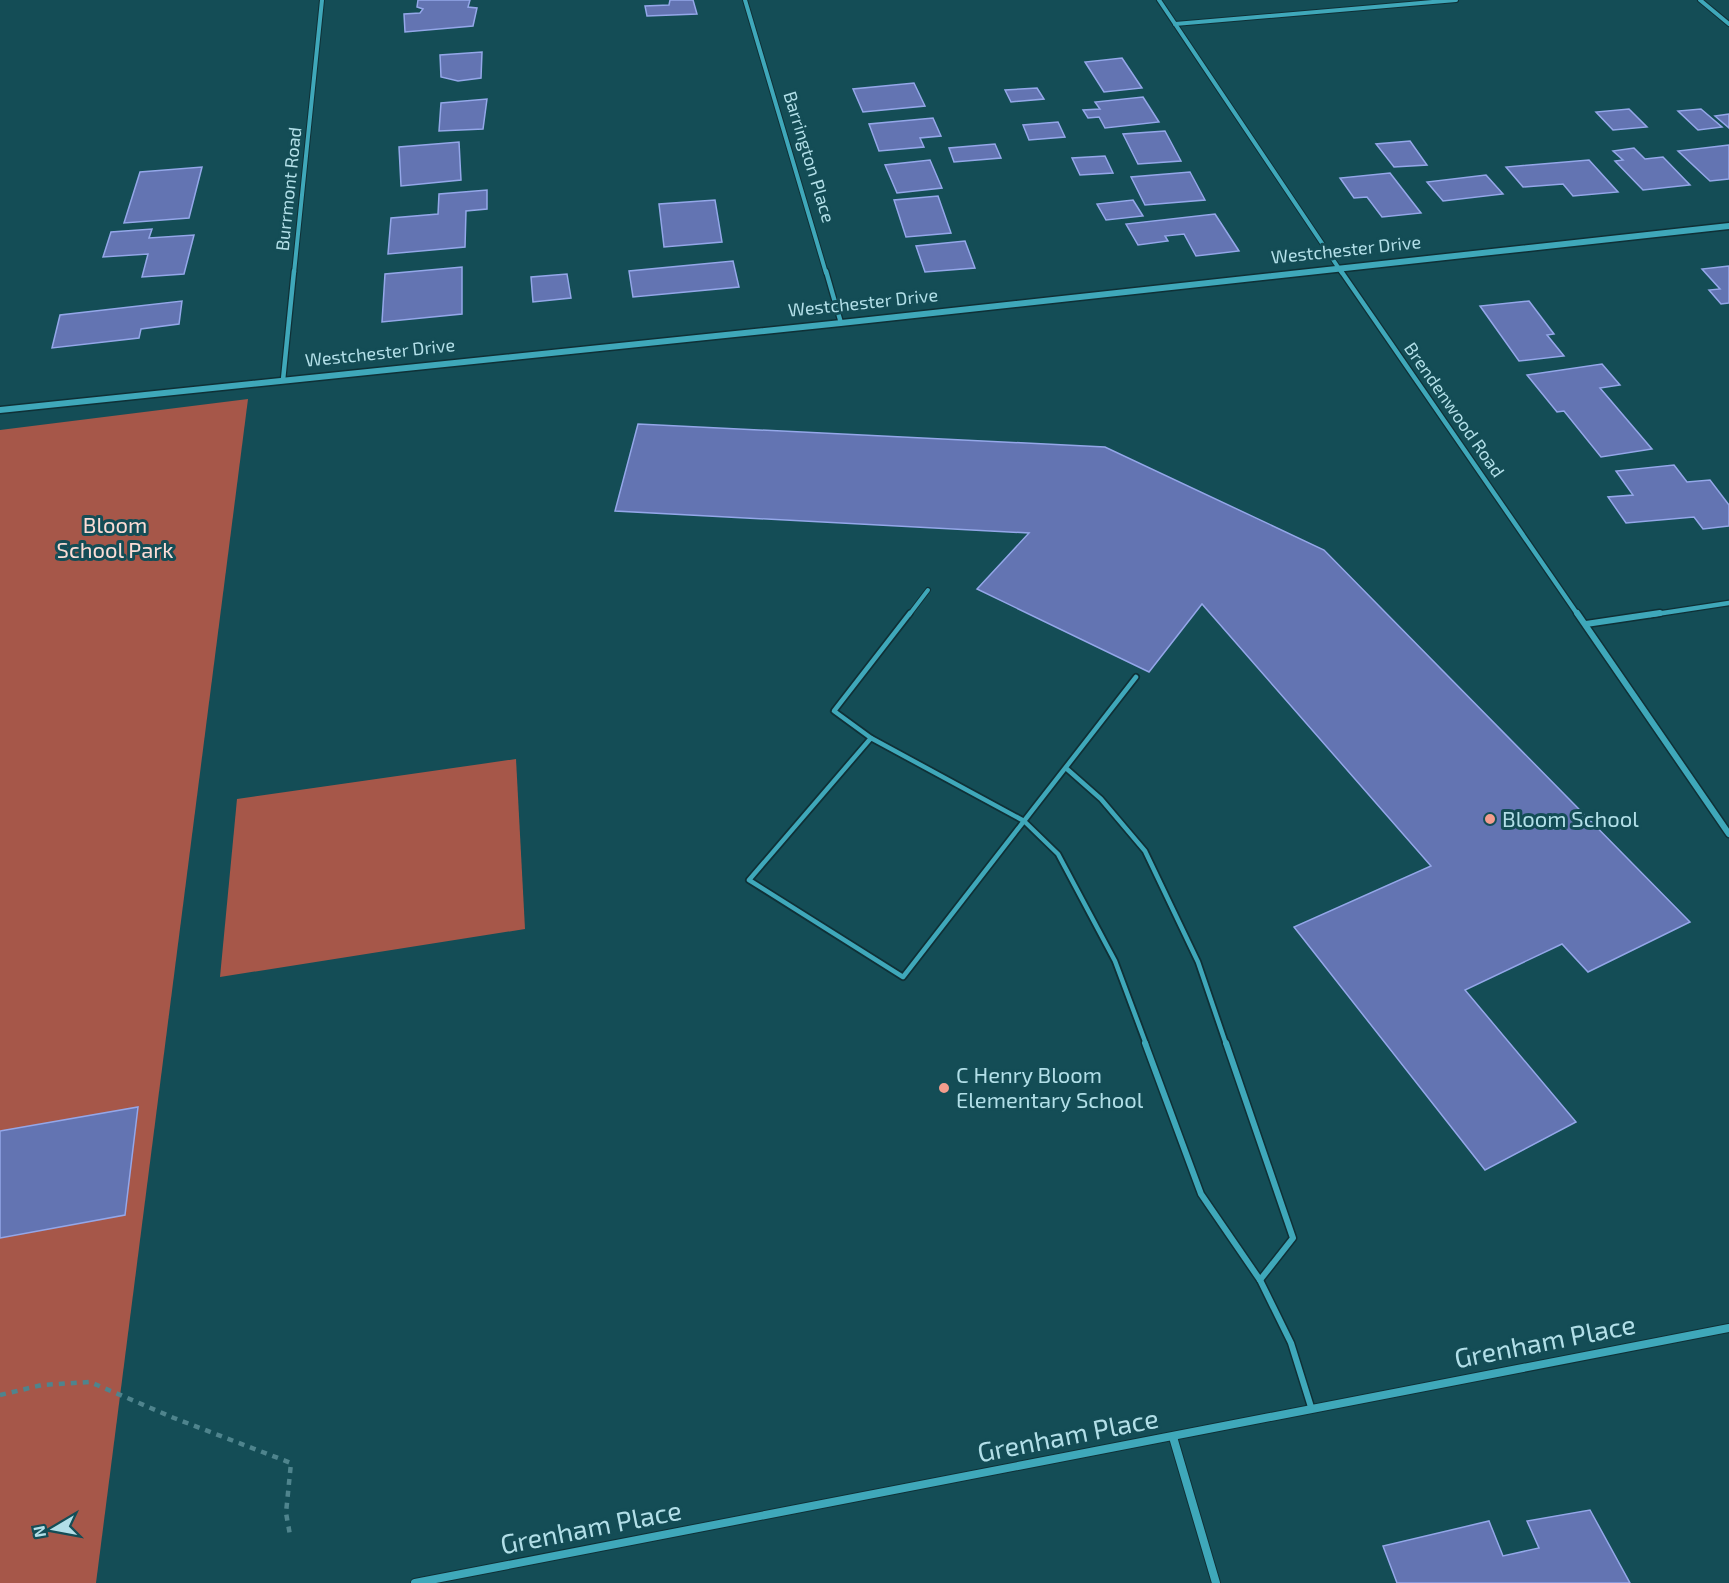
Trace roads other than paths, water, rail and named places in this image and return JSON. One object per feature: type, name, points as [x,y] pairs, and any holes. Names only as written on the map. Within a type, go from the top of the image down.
[{"type":"street","name":"Burrmont Road","points":[[283,380],[322,0]]},
{"type":"street","name":"Barrington Place","points":[[745,0],[841,323]]},
{"type":"street","name":"Brendenwood Road","points":[[1159,0],[1338,267],[1729,834]]},
{"type":"street","points":[[1175,24],[1456,0]]},
{"type":"street","points":[[1700,0],[1729,24]]},
{"type":"street","name":"Westchester Drive","points":[[0,410],[841,323],[1729,226]]},
{"type":"street","points":[[1586,624],[1729,603]]},
{"type":"street","name":"Grenham Place","points":[[415,1583],[1173,1437],[1311,1407],[1729,1328]]},
{"type":"street","points":[[1173,1437],[1216,1583]]},
{"type":"lane","points":[[928,590],[834,711],[871,738],[1023,820],[1058,854],[1115,961],[1201,1194],[1260,1280],[1291,1343],[1311,1407]]},
{"type":"lane","points":[[871,738],[749,880],[903,977],[1023,820],[1067,769],[1136,677]]},
{"type":"lane","points":[[1067,769],[1101,799],[1145,851],[1198,962],[1293,1238],[1260,1280]]},
{"type":"place","name":"Bloom School","points":[[1490,819]]},
{"type":"place","name":"C Henry Bloom Elementary School","points":[[944,1088]]},
{"type":"park label","name":"Bloom School Park","points":[[115,538]]}]
